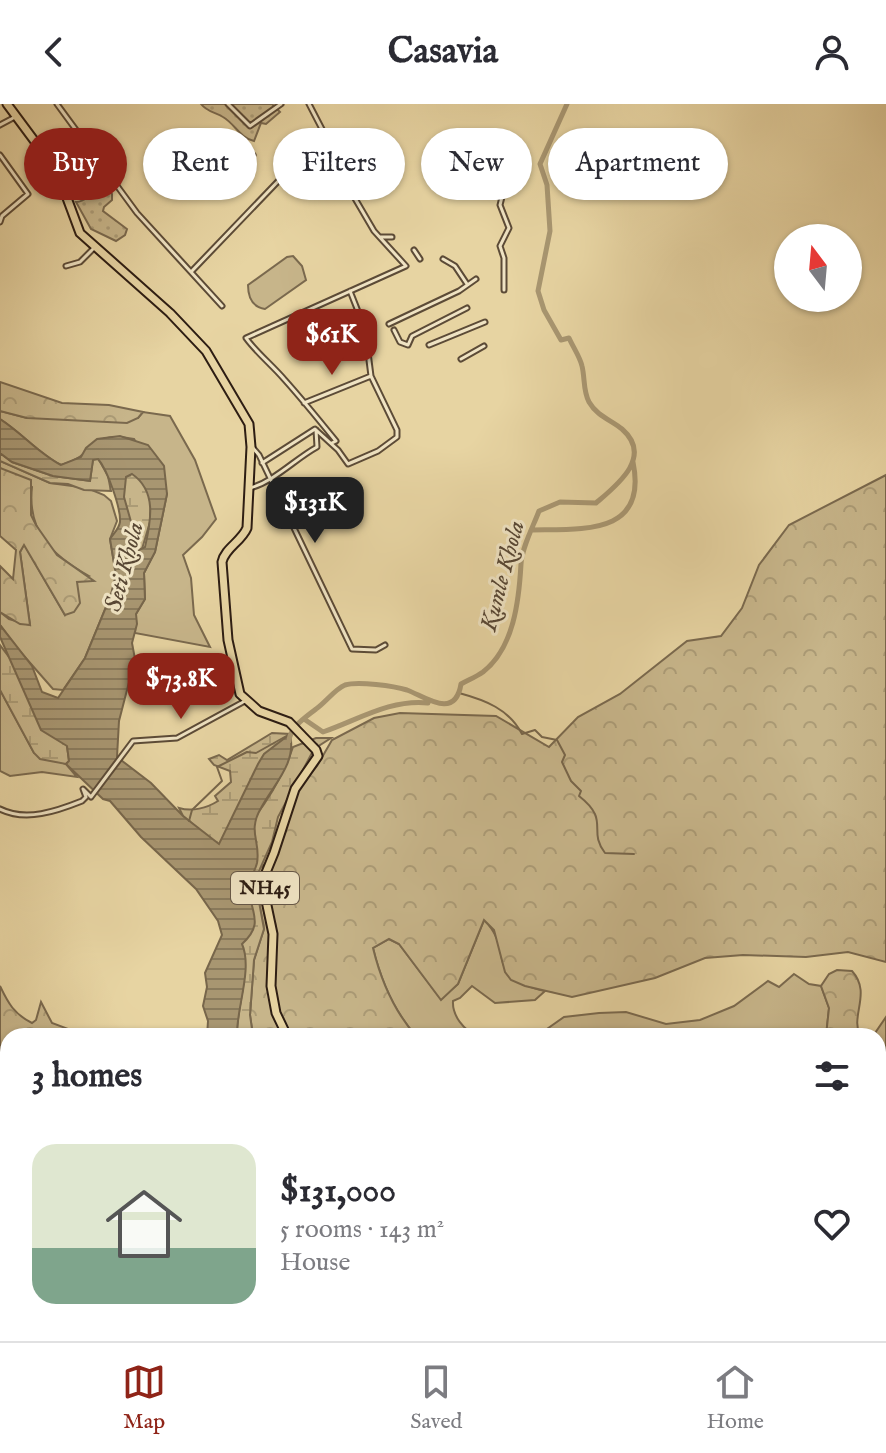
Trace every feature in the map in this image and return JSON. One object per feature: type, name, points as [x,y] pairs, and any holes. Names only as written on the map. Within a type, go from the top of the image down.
[{"type":"main road","points":[[7,104],[36,143],[64,190],[77,229],[170,313],[206,351],[249,424],[251,447],[247,528],[239,542],[226,552],[222,562],[230,653],[240,694],[245,701]]},
{"type":"main road","name":"NH45","points":[[245,701],[259,711],[289,722],[316,750],[317,760],[295,789],[265,875],[265,896],[273,934],[271,986],[276,1013],[283,1028]]},
{"type":"street","points":[[57,104],[137,213],[222,306]]},
{"type":"street","points":[[228,104],[250,126],[281,104]]},
{"type":"street","points":[[309,104],[362,212],[379,237],[406,266],[246,338],[320,418],[336,441],[332,443]]},
{"type":"street","points":[[0,125],[15,117]]},
{"type":"street","points":[[0,155],[28,194],[2,216],[0,222]]},
{"type":"street","points":[[191,272],[273,187]]},
{"type":"street","points":[[501,200],[502,216],[509,228],[500,246],[504,258],[504,290]]},
{"type":"street","points":[[379,237],[392,237]]},
{"type":"street","points":[[66,266],[80,262],[95,247]]},
{"type":"street","points":[[414,250],[420,259]]},
{"type":"street","points":[[443,259],[455,266],[468,285]]},
{"type":"street","points":[[389,324],[476,279]]},
{"type":"street","points":[[315,429],[332,443],[348,464],[378,451],[397,437],[397,430],[371,376],[365,329],[350,291]]},
{"type":"street","points":[[394,330],[400,342],[408,345],[412,336],[467,308]]},
{"type":"street","points":[[429,345],[485,322]]},
{"type":"street","points":[[461,359],[484,346]]},
{"type":"street","points":[[303,403],[371,376]]},
{"type":"street","points":[[262,463],[315,429]]},
{"type":"street","points":[[250,488],[270,480],[305,452],[317,447],[315,429]]},
{"type":"street","points":[[251,447],[262,463],[352,649],[376,650],[385,645]]},
{"type":"street","points":[[0,809],[12,813],[42,814],[85,800],[83,788],[89,797],[128,745],[136,740],[177,738],[245,701]]},
{"type":"green space","points":[[201,104],[272,104],[280,112],[266,124],[261,123],[257,133],[257,128],[235,128]]},
{"type":"green space","points":[[112,200],[103,211],[127,229],[125,235],[116,241],[91,229],[76,202]]},
{"type":"green space","points":[[293,256],[302,266],[306,280],[265,309],[254,304],[248,285],[287,257]]},
{"type":"green space","points":[[0,382],[62,403],[109,405],[143,412],[127,423],[27,418],[0,411]]},
{"type":"green space","points":[[0,411],[27,418],[138,418],[143,412],[170,416],[195,460],[216,519],[183,555],[191,578],[194,615],[210,647],[135,633],[136,614],[145,599],[144,573],[155,552],[167,494],[134,439],[107,438],[61,465],[0,419]]},
{"type":"green space","points":[[0,453],[12,462],[53,476],[90,481],[93,459],[98,458],[108,476],[111,491],[84,490],[68,484],[50,483],[0,461]]},
{"type":"green space","points":[[0,461],[50,483],[87,488],[104,495],[111,501],[117,521],[110,539],[116,575],[111,595],[85,658],[63,690],[53,689],[17,648],[0,625],[0,612],[9,619],[30,625],[20,552],[24,544],[65,615],[78,596],[76,582],[89,576],[64,560],[45,540],[34,517],[32,487],[0,468]]},
{"type":"green space","points":[[0,468],[31,480],[31,515],[36,525],[57,555],[94,581],[77,582],[80,603],[74,612],[65,615],[24,545],[20,552],[30,625],[20,624],[0,612],[0,566],[13,579],[16,550],[0,536]]},
{"type":"green space","points":[[114,468],[152,471],[150,522],[142,549],[138,550]]},
{"type":"green space","points":[[886,475],[886,962],[848,952],[806,957],[743,955],[705,958],[655,978],[572,997],[511,980],[505,972],[494,930],[484,920],[458,984],[441,1000],[399,944],[389,939],[373,948],[389,995],[410,1028],[252,1028],[254,960],[264,929],[255,880],[259,869],[269,860],[299,787],[317,766],[332,740],[374,718],[400,713],[496,716],[549,747],[578,717],[620,694],[687,641],[721,636],[742,608],[759,565],[789,525]]},
{"type":"green space","points":[[0,645],[67,746],[69,761],[66,764],[40,759],[34,753],[0,690]]},
{"type":"green space","points":[[0,690],[34,753],[66,764],[77,777],[42,772],[10,776],[0,771]]},
{"type":"green space","points":[[272,733],[290,734],[223,850],[183,816],[179,808],[194,809],[218,801],[215,796],[231,782],[230,771],[214,765],[209,759],[219,755],[227,760]]},
{"type":"green space","points":[[316,738],[331,738],[314,749],[278,817],[272,842],[255,880],[264,929],[254,960],[252,1028],[237,1028],[245,973],[237,937],[228,850],[266,802],[293,747]]},
{"type":"green space","points":[[484,920],[498,942],[506,970],[525,985],[545,991],[535,1000],[495,1003],[472,986],[453,1001],[454,1012],[466,1028],[410,1028],[389,995],[373,948],[389,939],[399,944],[441,999],[458,984]]},
{"type":"green space","points":[[837,970],[852,971],[858,979],[861,996],[858,1028],[827,1028],[829,1008],[821,986],[829,974]]},
{"type":"green space","points":[[794,974],[809,984],[821,986],[829,1008],[827,1028],[548,1028],[564,1017],[599,1013],[626,1012],[666,1024],[700,1020],[734,1006],[768,981],[779,987]]},
{"type":"green space","points":[[0,986],[12,1008],[26,1020],[32,1023],[36,1020],[41,1002],[52,1023],[66,1028],[0,1028]]},
{"type":"green space","points":[[886,1017],[886,1028],[878,1028]]},
{"type":"water","name":"Seti Khola","points":[[0,419],[61,465],[81,457],[97,439],[120,436],[148,445],[164,466],[167,494],[155,552],[144,573],[145,599],[136,614],[132,643],[135,659],[119,721],[117,757],[219,844],[264,754],[290,734],[287,764],[255,824],[258,855],[249,886],[255,923],[242,944],[246,965],[237,1028],[208,1028],[203,1006],[207,987],[205,973],[222,935],[218,921],[196,889],[141,837],[110,801],[103,799],[66,764],[69,761],[67,746],[41,730],[0,637],[0,625],[32,666],[42,692],[58,698],[85,658],[116,575],[110,539],[119,527],[120,516],[109,480],[98,459],[93,460],[90,481],[53,476],[12,462],[0,453]],"holes":[[[132,474],[145,489],[150,517],[145,547],[139,550],[124,497],[126,477]]]},
{"type":"waterway","name":"Kumle Khola","points":[[289,741],[299,723],[345,685],[385,686],[407,690],[438,703],[452,701],[458,695],[461,684],[483,672],[493,662],[508,637],[519,593],[523,551],[539,511],[560,502],[596,503],[621,479],[633,460],[631,440],[589,402],[580,359],[569,338],[561,340],[544,310],[538,291],[550,231],[547,185],[540,164],[567,104]]},
{"type":"waterway","points":[[532,530],[591,527],[608,523],[621,515],[631,503],[635,486],[633,462]]},
{"type":"waterway","points":[[459,693],[503,712],[522,734],[535,730],[542,737],[557,740],[565,755],[562,762],[571,781],[581,791],[579,796],[597,819],[598,838],[605,853],[634,854]]},
{"type":"waterway","points":[[304,719],[323,732],[387,707],[428,703]]},
{"type":"waterway","points":[[189,821],[192,810],[222,781],[217,767],[247,752],[256,753],[290,734]]}]
